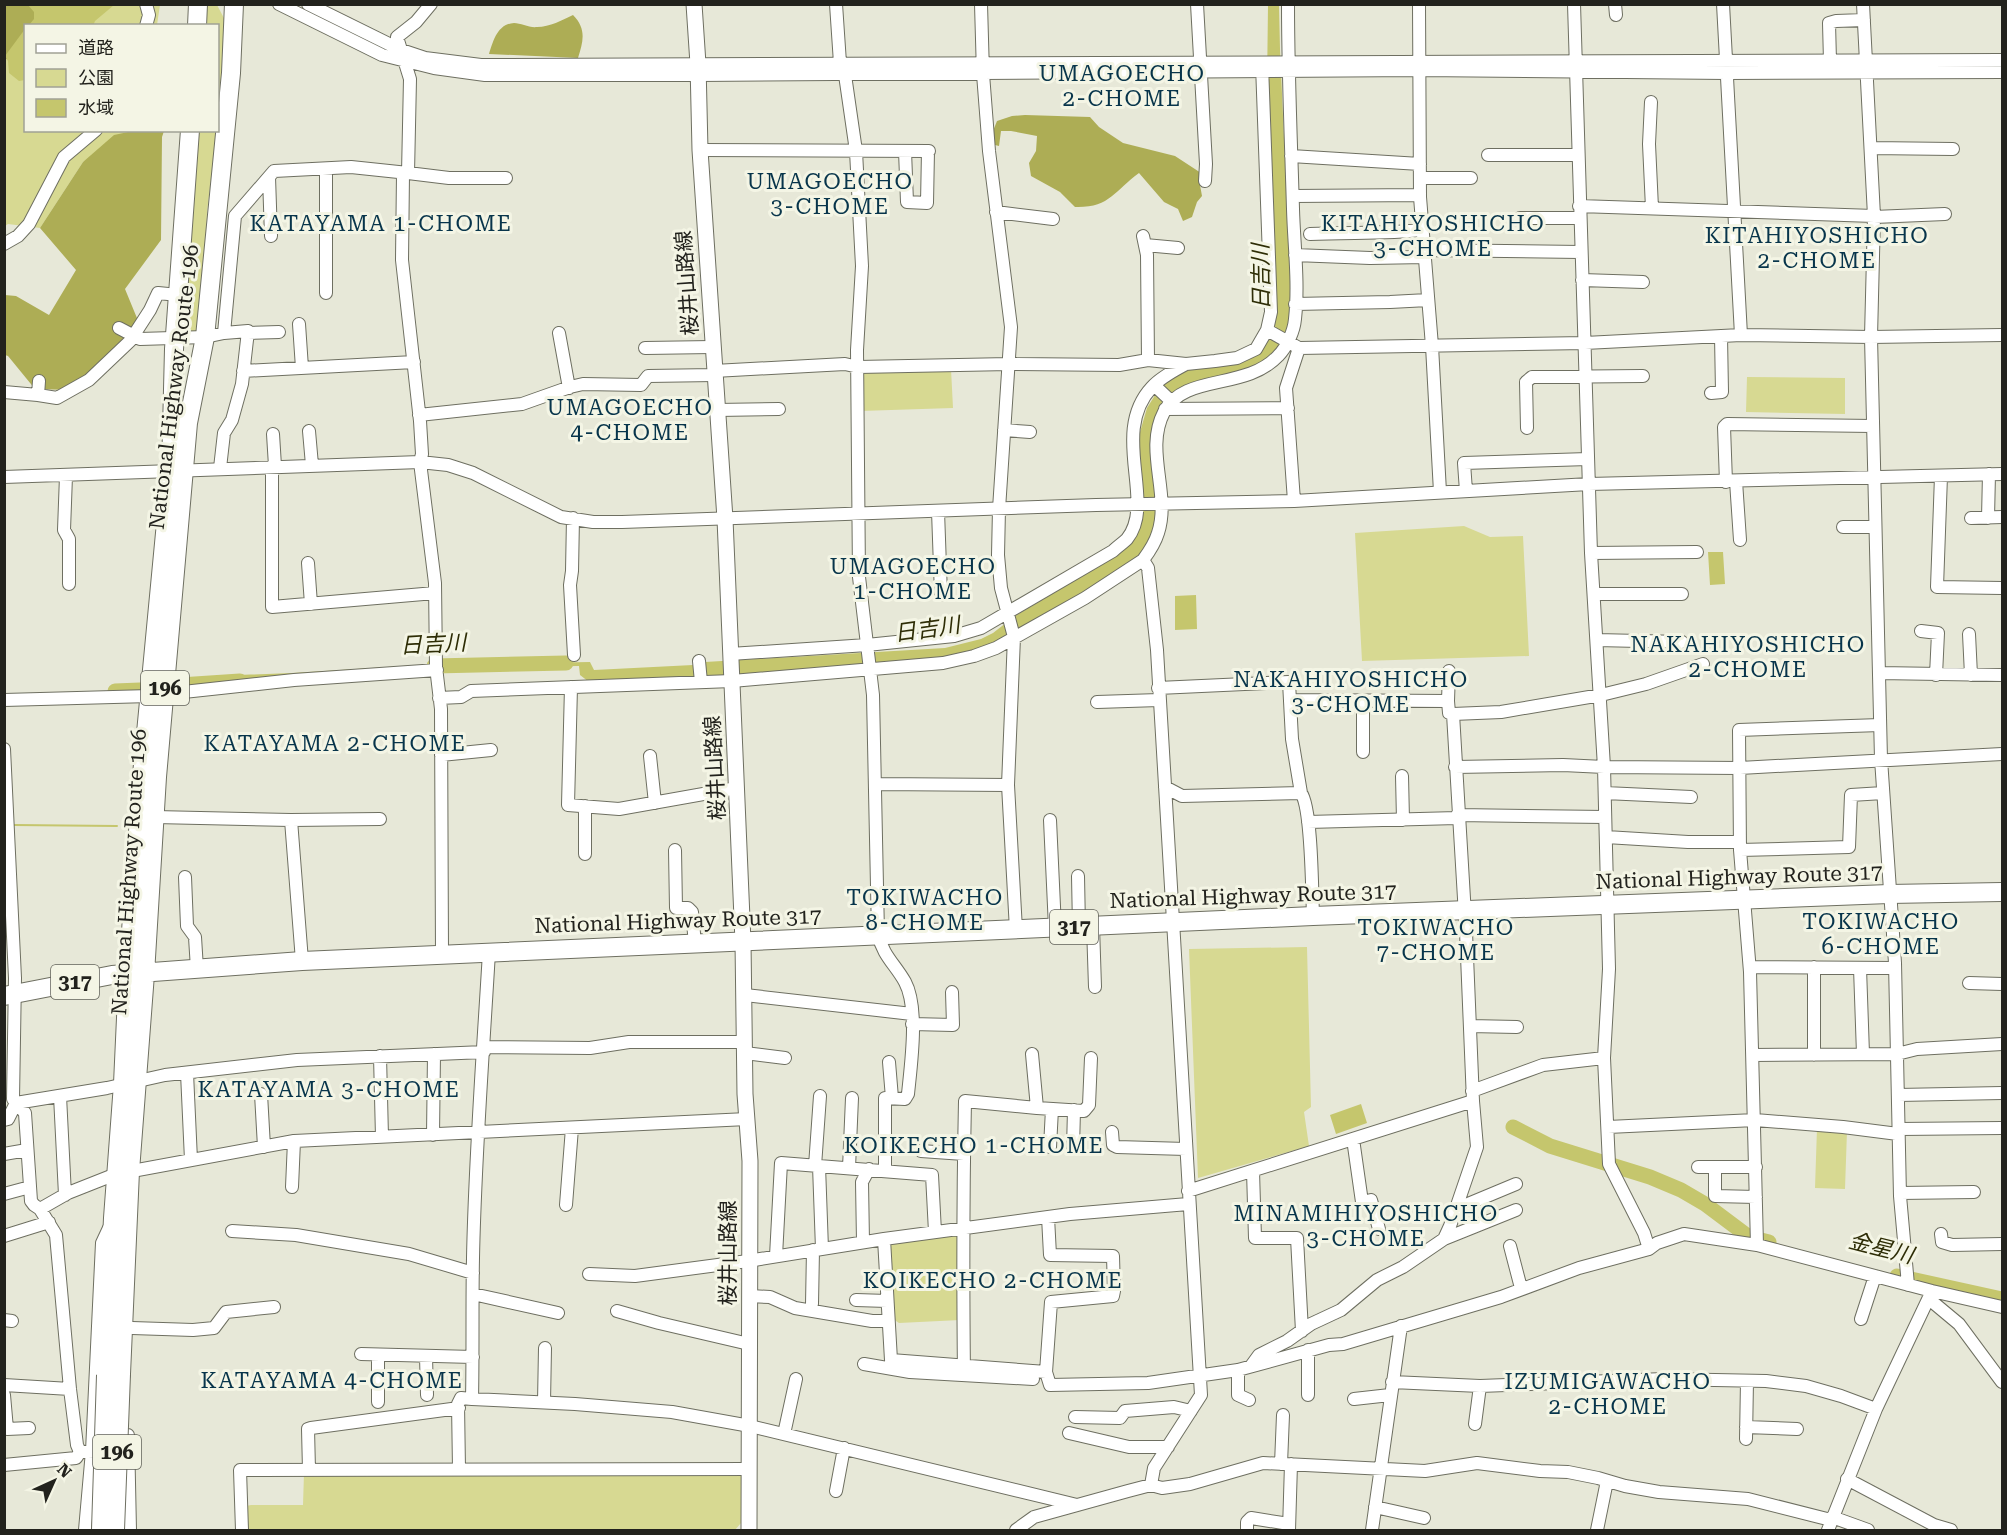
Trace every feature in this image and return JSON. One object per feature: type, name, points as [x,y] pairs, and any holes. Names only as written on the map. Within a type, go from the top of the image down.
[{"type":"highway","points":[[197,24],[198,4]]},
{"type":"highway","name":"National Highway Route 196","points":[[177,470],[205,337],[231,73],[234,4]]},
{"type":"highway","name":"National Highway Route 196","points":[[101,1530],[113,1375],[123,1172],[157,695],[177,470],[175,338],[190,132]]},
{"type":"highway","name":"National Highway Route 196","points":[[137,974],[155,817],[157,695]]},
{"type":"highway","name":"National Highway Route 317","points":[[8,993],[137,974],[302,961],[1313,916],[1889,894],[2002,892]]},
{"type":"highway","name":"National Highway Route 196","points":[[113,1375],[114,1530]]},
{"type":"main road","name":"桜井山路線","points":[[694,4],[699,150],[725,519],[745,995],[750,1161],[749,1530]]},
{"type":"street","points":[[146,4],[149,15],[147,24]]},
{"type":"street","points":[[279,4],[366,48],[402,56],[481,65],[698,69],[1726,67],[1866,66],[2002,60]]},
{"type":"street","points":[[308,4],[402,56]]},
{"type":"street","points":[[431,4],[416,22],[397,37],[410,79],[402,260],[419,414],[422,454],[420,462],[435,593],[436,666],[440,698],[442,954]]},
{"type":"street","points":[[836,4],[842,67],[856,151],[862,266],[858,367],[859,577],[873,695],[878,934],[881,948],[906,983],[912,1019],[913,1047],[908,1094],[905,1099],[885,1098],[885,1170]]},
{"type":"street","points":[[981,4],[989,151],[1011,327],[998,555],[1001,588],[1014,637],[1008,785],[1016,930]]},
{"type":"street","points":[[1197,4],[1206,164],[1205,182]]},
{"type":"street","points":[[440,698],[461,697],[471,690],[732,680],[943,663],[996,648],[1085,598],[1143,560],[1159,532],[1161,503],[1156,438],[1159,424],[1169,404],[1189,389],[1254,374],[1281,353],[1294,326],[1295,255],[1287,4]]},
{"type":"street","points":[[1419,4],[1420,195],[1432,346],[1440,492]]},
{"type":"street","points":[[1574,4],[1591,553],[1605,767],[1609,969],[1604,1058],[1609,1164],[1644,1233],[1649,1249]]},
{"type":"street","points":[[1723,4],[1741,335]]},
{"type":"street","points":[[1863,4],[1874,216],[1871,337],[1881,759],[1895,968],[1900,1193],[1908,1285]]},
{"type":"street","points":[[1830,61],[1829,22],[1863,20]]},
{"type":"street","points":[[1726,67],[1830,61],[1866,66],[2002,72]]},
{"type":"street","points":[[419,414],[522,404],[583,384],[641,386],[648,376],[845,364],[858,367],[1009,364],[1119,365],[1148,360],[1186,364],[1237,358],[1256,349],[1267,331],[1271,312],[1262,67]]},
{"type":"street","points":[[1651,102],[1649,144],[1652,208]]},
{"type":"street","points":[[4,244],[18,236],[29,224],[64,157],[94,132]]},
{"type":"street","points":[[1871,148],[1953,149]]},
{"type":"street","points":[[699,150],[928,151],[927,203],[907,202],[905,151]]},
{"type":"street","points":[[1488,155],[1578,155]]},
{"type":"street","points":[[1291,156],[1420,164]]},
{"type":"street","points":[[224,333],[235,216],[274,171],[351,168],[449,178],[506,178]]},
{"type":"street","points":[[326,169],[326,293]]},
{"type":"street","points":[[269,177],[271,236]]},
{"type":"street","points":[[1420,178],[1471,178]]},
{"type":"street","points":[[1293,196],[1420,195]]},
{"type":"street","points":[[1520,218],[1652,208],[1874,216],[1945,214]]},
{"type":"street","points":[[996,212],[1053,219]]},
{"type":"street","points":[[1310,234],[1368,231],[1394,233],[1422,230]]},
{"type":"street","points":[[1148,360],[1144,240],[1178,248]]},
{"type":"street","points":[[1295,255],[1370,258],[1424,253],[1581,252]]},
{"type":"street","points":[[1582,280],[1643,282]]},
{"type":"street","points":[[4,392],[57,398],[71,392],[89,380],[133,337],[158,293],[178,295]]},
{"type":"street","points":[[1296,304],[1428,300]]},
{"type":"street","points":[[298,324],[302,368]]},
{"type":"street","points":[[119,328],[140,339],[205,337],[248,331],[248,333],[279,332]]},
{"type":"street","points":[[1267,331],[1299,348],[1585,343],[1741,335],[1871,337],[2002,335]]},
{"type":"street","points":[[220,468],[224,433],[232,420],[243,371],[248,333]]},
{"type":"street","points":[[559,333],[569,388]]},
{"type":"street","points":[[1712,393],[1722,392],[1721,336]]},
{"type":"street","points":[[645,348],[712,347]]},
{"type":"street","points":[[1294,501],[1286,388],[1299,348]]},
{"type":"street","points":[[243,371],[414,362]]},
{"type":"street","points":[[730,654],[867,645],[954,636],[981,628],[1113,551],[1128,538],[1134,525],[1137,505],[1132,442],[1134,423],[1140,404],[1154,385],[1186,364]]},
{"type":"street","points":[[1527,428],[1526,381],[1532,377],[1643,376]]},
{"type":"street","points":[[38,395],[39,381]]},
{"type":"street","points":[[1154,385],[1169,404],[1288,408]]},
{"type":"street","points":[[717,410],[779,409]]},
{"type":"street","points":[[1740,540],[1724,427],[1727,424],[1873,426]]},
{"type":"street","points":[[1004,430],[1030,432]]},
{"type":"street","points":[[309,431],[312,465]]},
{"type":"street","points":[[273,434],[272,607],[435,593]]},
{"type":"street","points":[[1466,491],[1464,463],[1588,459]]},
{"type":"street","points":[[4,477],[420,462],[448,465],[473,473],[561,516],[593,522],[622,522],[1161,503],[1294,501],[1589,484],[1874,479],[2002,474]]},
{"type":"street","points":[[1988,518],[1989,474]]},
{"type":"street","points":[[66,476],[64,530],[69,539],[69,584]]},
{"type":"street","points":[[1941,476],[1937,587],[2002,588]]},
{"type":"street","points":[[938,511],[941,596]]},
{"type":"street","points":[[573,518],[570,585],[574,655]]},
{"type":"street","points":[[1971,518],[2002,518]]},
{"type":"street","points":[[1843,528],[1875,527]]},
{"type":"street","points":[[1591,553],[1697,552]]},
{"type":"street","points":[[1143,560],[1148,568],[1156,650],[1201,1395],[1154,1468],[1150,1485]]},
{"type":"street","points":[[308,563],[311,604]]},
{"type":"street","points":[[1594,594],[1682,594]]},
{"type":"street","points":[[1921,631],[1938,633],[1936,675]]},
{"type":"street","points":[[1969,634],[1971,675]]},
{"type":"street","points":[[1597,640],[1682,642]]},
{"type":"street","points":[[699,661],[701,681]]},
{"type":"street","points":[[1449,671],[1449,713],[1453,714],[1501,712],[1601,695],[1646,684],[1703,664]]},
{"type":"street","points":[[4,700],[157,695],[436,666]]},
{"type":"street","points":[[1879,674],[2002,675]]},
{"type":"street","points":[[1097,702],[1289,682],[1292,739],[1308,822],[1313,916]]},
{"type":"street","points":[[571,687],[568,805],[619,809],[737,788]]},
{"type":"street","points":[[1290,700],[1448,701]]},
{"type":"street","points":[[1363,752],[1364,700]]},
{"type":"street","points":[[1444,1239],[1477,1147],[1472,1096],[1453,714]]},
{"type":"street","points":[[1757,1245],[1750,967],[1740,846],[1739,730],[1880,725]]},
{"type":"street","points":[[4,748],[15,978],[8,993],[12,1099],[25,1113],[31,1201],[50,1222],[56,1235],[70,1389],[86,1452]]},
{"type":"street","points":[[441,755],[490,750]]},
{"type":"street","points":[[1455,767],[1563,765],[1740,768],[2002,754]]},
{"type":"street","points":[[650,756],[655,803]]},
{"type":"street","points":[[1402,776],[1403,820]]},
{"type":"street","points":[[876,784],[1008,785]]},
{"type":"street","points":[[1165,787],[1182,796],[1301,794]]},
{"type":"street","points":[[1605,793],[1691,797]]},
{"type":"street","points":[[1606,837],[1740,846],[1849,847],[1851,795],[1883,793]]},
{"type":"street","points":[[585,806],[585,854]]},
{"type":"street","points":[[1308,822],[1403,820],[1457,816],[1605,817]]},
{"type":"street","points":[[155,817],[380,819]]},
{"type":"street","points":[[291,820],[302,961]]},
{"type":"street","points":[[1050,820],[1055,928]]},
{"type":"street","points":[[675,850],[676,908],[688,908],[692,912],[695,944]]},
{"type":"street","points":[[1078,876],[1095,987]]},
{"type":"street","points":[[185,877],[187,926],[195,937],[197,969]]},
{"type":"street","points":[[472,1399],[477,1133],[489,952]]},
{"type":"street","points":[[1750,967],[1895,968]]},
{"type":"street","points":[[1814,967],[1814,1055]]},
{"type":"street","points":[[1860,968],[1863,1054]]},
{"type":"street","points":[[1969,983],[2002,984]]},
{"type":"street","points":[[745,995],[953,1025],[952,992]]},
{"type":"street","points":[[1470,1026],[1517,1027]]},
{"type":"street","points":[[16,1103],[186,1073],[297,1060],[434,1054],[484,1049],[590,1048],[629,1042],[745,1048],[785,1058]]},
{"type":"street","points":[[1753,1055],[1897,1054],[1917,1049],[2002,1044]]},
{"type":"street","points":[[433,1135],[434,1054]]},
{"type":"street","points":[[1032,1054],[1036,1108]]},
{"type":"street","points":[[380,1056],[382,1137]]},
{"type":"street","points":[[964,1371],[965,1101],[1084,1111],[1089,1106],[1091,1058]]},
{"type":"street","points":[[589,1274],[635,1276],[776,1257],[884,1239],[1188,1198],[1253,1171],[1353,1139],[1472,1096],[1543,1065],[1604,1058]]},
{"type":"street","points":[[889,1062],[892,1098]]},
{"type":"street","points":[[186,1073],[191,1160]]},
{"type":"street","points":[[261,1094],[264,1147]]},
{"type":"street","points":[[1898,1095],[2002,1094]]},
{"type":"street","points":[[812,1304],[817,1250],[820,1095]]},
{"type":"street","points":[[60,1096],[65,1195]]},
{"type":"street","points":[[849,1168],[852,1098]]},
{"type":"street","points":[[4,1120],[8,1119],[16,1103]]},
{"type":"street","points":[[1050,1147],[1052,1109]]},
{"type":"street","points":[[1073,1148],[1074,1110]]},
{"type":"street","points":[[40,1209],[65,1195],[123,1172],[294,1141],[747,1119]]},
{"type":"street","points":[[1608,1127],[1755,1120],[1898,1131],[2002,1128]]},
{"type":"street","points":[[566,1205],[572,1128]]},
{"type":"street","points":[[1112,1132],[1113,1144],[1117,1147],[1186,1149]]},
{"type":"street","points":[[1353,1139],[1362,1202],[1371,1200],[1379,1229]]},
{"type":"street","points":[[292,1187],[294,1141]]},
{"type":"street","points":[[4,1154],[27,1150]]},
{"type":"street","points":[[921,1151],[964,1154]]},
{"type":"street","points":[[776,1257],[781,1163],[932,1175],[935,1232]]},
{"type":"street","points":[[1698,1167],[1756,1167]]},
{"type":"street","points":[[1715,1167],[1714,1196],[1756,1197]]},
{"type":"street","points":[[863,1242],[862,1182],[869,1169]]},
{"type":"street","points":[[1253,1171],[1255,1238],[1297,1238],[1302,1331]]},
{"type":"street","points":[[1456,1209],[1516,1184]]},
{"type":"street","points":[[4,1194],[30,1187]]},
{"type":"street","points":[[1900,1193],[1974,1192]]},
{"type":"street","points":[[1251,1366],[1258,1355],[1287,1341],[1311,1324],[1341,1310],[1377,1280],[1403,1267],[1444,1239],[1516,1210]]},
{"type":"street","points":[[1048,1217],[1050,1255],[1113,1257],[1114,1292],[1113,1296],[1050,1302],[1047,1375],[1050,1385],[1148,1383],[1238,1370],[1308,1350],[1343,1344],[1475,1305],[1579,1268],[1649,1249],[1657,1243],[1684,1233],[1757,1245],[1908,1285],[1931,1295],[2002,1307]]},
{"type":"street","points":[[85,1530],[86,1452],[102,1244],[120,1218],[135,1246],[127,1450],[130,1530]]},
{"type":"street","points":[[4,1236],[50,1222]]},
{"type":"street","points":[[232,1231],[296,1235],[409,1254],[473,1273]]},
{"type":"street","points":[[1941,1234],[1942,1242],[1952,1245],[2002,1244]]},
{"type":"street","points":[[884,1239],[891,1360],[964,1371]]},
{"type":"street","points":[[1510,1246],[1521,1288]]},
{"type":"street","points":[[1861,1319],[1875,1276]]},
{"type":"street","points":[[473,1294],[558,1313]]},
{"type":"street","points":[[1931,1295],[1959,1324],[2002,1382]]},
{"type":"street","points":[[1831,1522],[1876,1409],[1931,1295]]},
{"type":"street","points":[[749,1296],[770,1297],[795,1308],[872,1321],[888,1321]]},
{"type":"street","points":[[856,1300],[887,1300]]},
{"type":"street","points":[[132,1328],[193,1330],[214,1328],[226,1312],[273,1307]]},
{"type":"street","points":[[617,1311],[749,1344]]},
{"type":"street","points":[[1371,1530],[1382,1469],[1401,1326]]},
{"type":"street","points":[[544,1348],[544,1402]]},
{"type":"street","points":[[1308,1350],[1308,1395]]},
{"type":"street","points":[[361,1354],[473,1357]]},
{"type":"street","points":[[378,1354],[378,1402]]},
{"type":"street","points":[[426,1356],[427,1395]]},
{"type":"street","points":[[864,1364],[910,1372],[964,1371],[1047,1375]]},
{"type":"street","points":[[1238,1370],[1238,1395],[1249,1400]]},
{"type":"street","points":[[784,1434],[796,1379]]},
{"type":"street","points":[[1354,1399],[1391,1389],[1664,1379],[1766,1381],[1806,1386],[1876,1409]]},
{"type":"street","points":[[1747,1381],[1746,1433],[1797,1429]]},
{"type":"street","points":[[4,1386],[70,1389]]},
{"type":"street","points":[[1475,1424],[1480,1386]]},
{"type":"street","points":[[4,1395],[7,1429],[29,1428]]},
{"type":"street","points":[[459,1469],[461,1398],[544,1402],[672,1412],[750,1426],[1077,1505]]},
{"type":"street","points":[[1075,1417],[1120,1418],[1125,1411],[1174,1407],[1191,1411]]},
{"type":"street","points":[[309,1470],[308,1429],[459,1408]]},
{"type":"street","points":[[1247,1530],[1247,1522],[1251,1518],[1289,1527],[1283,1415]]},
{"type":"street","points":[[1070,1433],[1129,1447],[1168,1447]]},
{"type":"street","points":[[836,1491],[844,1448]]},
{"type":"street","points":[[4,1466],[76,1458],[86,1452],[127,1450]]},
{"type":"street","points":[[1016,1530],[1034,1517],[1150,1485],[1162,1488],[1190,1484],[1263,1463],[1425,1471],[1477,1463],[1540,1472],[1568,1472],[1659,1492],[1748,1499],[1868,1530]]},
{"type":"street","points":[[242,1530],[240,1470],[750,1469]]},
{"type":"street","points":[[1847,1479],[1934,1525],[1951,1530]]},
{"type":"street","points":[[1597,1530],[1607,1481]]},
{"type":"street","points":[[1375,1507],[1424,1518]]},
{"type":"green space","points":[[5,5],[160,5],[157,24],[24,24],[24,132],[131,132],[83,162],[40,228],[8,224],[5,226]]},
{"type":"green space","points":[[203,5],[217,5],[225,20],[219,117],[219,24],[202,24]]},
{"type":"green space","points":[[193,132],[217,132],[207,212],[203,319],[198,337],[188,337],[178,326]]},
{"type":"green space","points":[[951,369],[953,408],[860,411],[861,370]]},
{"type":"green space","points":[[1747,377],[1845,378],[1845,414],[1746,412]]},
{"type":"green space","points":[[1464,526],[1490,537],[1523,536],[1529,656],[1362,661],[1355,533]]},
{"type":"green space","points":[[1307,947],[1311,1107],[1304,1112],[1309,1146],[1198,1178],[1189,949]]},
{"type":"green space","points":[[1817,1128],[1847,1131],[1845,1189],[1815,1188]]},
{"type":"green space","points":[[959,1233],[960,1320],[899,1323],[893,1319],[888,1242]]},
{"type":"green space","points":[[304,1473],[741,1474],[741,1523],[735,1530],[242,1530],[241,1507],[303,1505]]},
{"type":"shaded area","points":[[5,5],[39,5],[36,24],[24,24],[24,37],[20,46],[5,60]]},
{"type":"shaded area","points":[[573,15],[582,31],[578,58],[489,54],[497,34],[508,24],[542,27]]},
{"type":"shaded area","points":[[1025,115],[1090,117],[1099,127],[1123,143],[1175,156],[1201,173],[1202,196],[1197,202],[1192,217],[1183,221],[1178,209],[1164,202],[1139,173],[1104,201],[1087,207],[1075,207],[1060,192],[1031,176],[1029,163],[1036,151],[1037,136],[1001,131],[999,146],[995,145],[993,131],[997,121]]},
{"type":"shaded area","points":[[128,132],[164,132],[161,240],[125,289],[139,323],[71,390],[35,389],[5,355],[5,295],[16,296],[49,315],[76,270],[40,228],[83,162],[114,135]]},
{"type":"water","points":[[28,5],[114,5],[94,24],[30,24],[34,19],[34,12]]},
{"type":"water","points":[[1268,5],[1279,5],[1292,317],[1282,345],[1259,368],[1214,379],[1162,409],[1157,530],[1143,553],[1086,592],[992,646],[948,660],[744,676],[589,682],[580,675],[579,666],[427,668],[190,684],[189,680],[239,675],[420,665],[590,662],[594,670],[945,648],[981,639],[993,633],[1015,616],[1117,555],[1140,495],[1140,432],[1147,408],[1162,384],[1189,368],[1234,362],[1274,330],[1267,86]]},
{"type":"water","points":[[24,30],[24,80],[19,81],[9,73],[5,56]]},
{"type":"water","points":[[1708,552],[1723,552],[1725,584],[1710,585]]},
{"type":"water","points":[[1196,595],[1197,629],[1175,630],[1175,596]]},
{"type":"water","points":[[1361,1104],[1367,1123],[1336,1134],[1330,1115]]},
{"type":"waterway","name":"日吉川","points":[[434,666],[566,663]]},
{"type":"waterway","name":"日吉川","points":[[180,685],[240,681]]},
{"type":"waterway","name":"日吉川","points":[[115,691],[140,690]]},
{"type":"waterway","points":[[14,825],[117,826]]},
{"type":"waterway","points":[[1513,1127],[1550,1146],[1650,1177],[1681,1190],[1705,1204],[1749,1237],[1769,1242]]},
{"type":"waterway","name":"金星川","points":[[1897,1276],[2002,1299]]},
{"type":"district","name":"UMAGOECHO 2-CHOME","points":[[1122,86]]},
{"type":"district","name":"UMAGOECHO 3-CHOME","points":[[830,194]]},
{"type":"district","name":"KATAYAMA 1-CHOME","points":[[381,223]]},
{"type":"district","name":"KITAHIYOSHICHO 3-CHOME","points":[[1433,236]]},
{"type":"district","name":"KITAHIYOSHICHO 2-CHOME","points":[[1817,248]]},
{"type":"district","name":"UMAGOECHO 4-CHOME","points":[[630,420]]},
{"type":"district","name":"UMAGOECHO 1-CHOME","points":[[913,578]]},
{"type":"district","name":"NAKAHIYOSHICHO 2-CHOME","points":[[1748,656]]},
{"type":"district","name":"NAKAHIYOSHICHO 3-CHOME","points":[[1351,692]]},
{"type":"district","name":"KATAYAMA 2-CHOME","points":[[335,743]]},
{"type":"district","name":"TOKIWACHO 8-CHOME","points":[[925,910]]},
{"type":"district","name":"TOKIWACHO 6-CHOME","points":[[1881,934]]},
{"type":"district","name":"TOKIWACHO 7-CHOME","points":[[1436,940]]},
{"type":"district","name":"KATAYAMA 3-CHOME","points":[[329,1089]]},
{"type":"district","name":"KOIKECHO 1-CHOME","points":[[974,1145]]},
{"type":"district","name":"MINAMIHIYOSHICHO 3-CHOME","points":[[1366,1226]]},
{"type":"district","name":"KOIKECHO 2-CHOME","points":[[993,1280]]},
{"type":"district","name":"KATAYAMA 4-CHOME","points":[[332,1380]]},
{"type":"district","name":"IZUMIGAWACHO 2-CHOME","points":[[1608,1394]]}]
